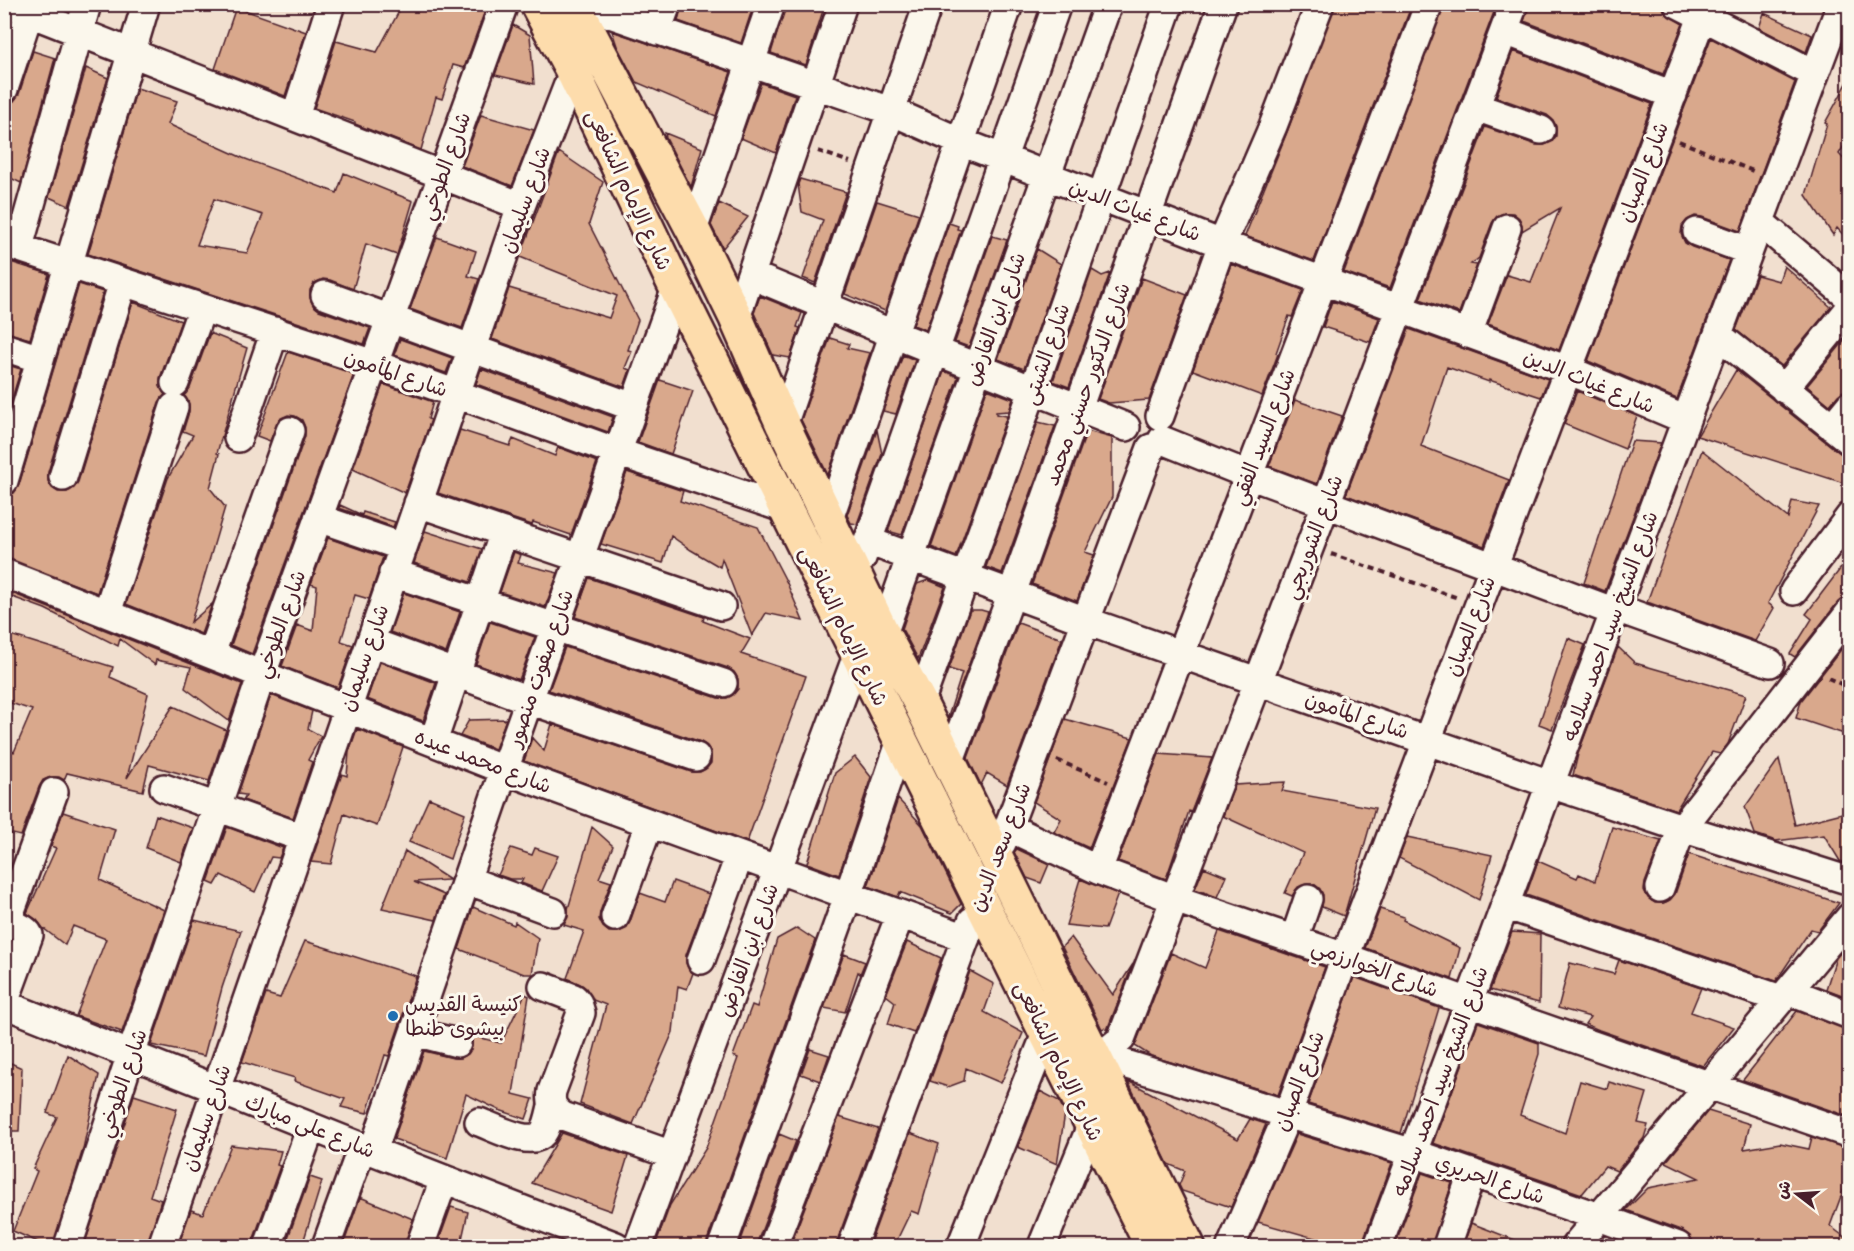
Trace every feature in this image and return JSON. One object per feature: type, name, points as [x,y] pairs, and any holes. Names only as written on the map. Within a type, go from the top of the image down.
[{"type":"main road","name":"شارع الإمام الشافعى","points":[[537,4],[573,72],[676,288],[786,509],[870,644],[920,703],[1188,1246]]},
{"type":"main road","name":"شارع الإمام الشافعى","points":[[574,4],[693,230],[736,318],[783,425],[856,576],[870,644],[901,740],[1152,1246]]},
{"type":"street","points":[[12,245],[87,4]]},
{"type":"street","points":[[4,481],[146,4]]},
{"type":"street","points":[[295,117],[331,4]]},
{"type":"street","name":"شارع الطوخي","points":[[68,1246],[131,1054],[262,674],[504,4]]},
{"type":"street","name":"شارع غياث الدين","points":[[581,4],[891,111],[1003,159],[1222,244],[1568,370],[1686,420]]},
{"type":"street","points":[[657,31],[667,4]]},
{"type":"street","points":[[693,230],[771,4]]},
{"type":"street","points":[[736,318],[843,4]]},
{"type":"street","points":[[783,425],[928,4]]},
{"type":"street","points":[[829,519],[1009,4]]},
{"type":"street","points":[[856,576],[1057,4]]},
{"type":"street","name":"شارع ابن الفارض","points":[[638,1246],[777,871],[870,644],[910,556],[1108,4]]},
{"type":"street","name":"شارع الشبتى","points":[[920,703],[1169,4]]},
{"type":"street","name":"شارع الدكتور حسني محمد","points":[[950,763],[1223,4]]},
{"type":"street","name":"شارع سعد الدين","points":[[852,1246],[996,857],[1158,435],[1222,244],[1273,126],[1320,4]]},
{"type":"street","name":"شارع السيد الفقي","points":[[1098,870],[1430,4]]},
{"type":"street","name":"شارع الشوربجي","points":[[1093,1054],[1109,1049],[1121,1039],[1514,4]]},
{"type":"street","points":[[1678,4],[1705,10],[1815,74]]},
{"type":"street","points":[[4,89],[23,7],[79,32],[521,206]]},
{"type":"street","name":"شارع الصبان","points":[[1232,1246],[1288,1114],[1345,957],[1705,10]]},
{"type":"street","name":"شارع الشيخ سيد احمد سلامه","points":[[1380,1246],[1815,74],[1841,25]]},
{"type":"street","points":[[1505,31],[1672,95]]},
{"type":"street","name":"شارع سليمان","points":[[162,1246],[521,206],[573,72]]},
{"type":"street","points":[[1476,107],[1541,130]]},
{"type":"street","points":[[1760,222],[1850,298]]},
{"type":"street","points":[[1468,334],[1507,228]]},
{"type":"street","points":[[1698,232],[1749,251]]},
{"type":"street","name":"شارع المأمون","points":[[12,245],[374,364],[617,452],[786,509]]},
{"type":"street","points":[[751,275],[1126,427],[1126,435],[1136,447],[1144,449],[1158,435],[1249,475],[1326,504],[1493,566],[1770,663]]},
{"type":"street","points":[[63,477],[123,282]]},
{"type":"street","name":"شارع صفوت منصور","points":[[326,1246],[414,1032],[504,770],[676,288]]},
{"type":"street","points":[[325,295],[633,407]]},
{"type":"street","points":[[107,613],[202,308]]},
{"type":"street","points":[[1784,389],[1850,308]]},
{"type":"street","points":[[238,438],[275,331]]},
{"type":"street","points":[[1718,335],[1841,434],[1850,405]]},
{"type":"street","points":[[4,347],[40,358]]},
{"type":"street","points":[[211,654],[290,431]]},
{"type":"street","points":[[418,503],[721,606]]},
{"type":"street","points":[[1794,591],[1850,516]]},
{"type":"street","points":[[318,518],[403,547]]},
{"type":"street","points":[[433,741],[504,532]]},
{"type":"street","name":"شارع المأمون","points":[[868,541],[1086,621],[1551,784],[1850,881]]},
{"type":"street","name":"شارع محمد عبده","points":[[4,573],[504,770],[966,938]]},
{"type":"street","points":[[393,573],[723,683]]},
{"type":"street","points":[[1660,888],[1682,828],[1850,612]]},
{"type":"street","points":[[370,642],[529,700],[696,757]]},
{"type":"street","points":[[722,1246],[848,896],[901,740]]},
{"type":"street","points":[[164,788],[303,838]]},
{"type":"street","points":[[4,1003],[29,935],[23,927],[13,924],[9,916],[54,792]]},
{"type":"street","points":[[615,918],[649,824]]},
{"type":"street","name":"شارع الخوارزمي","points":[[1008,827],[1098,870],[1175,899],[1850,1134]]},
{"type":"street","points":[[701,960],[739,857]]},
{"type":"street","points":[[467,880],[553,912]]},
{"type":"street","points":[[1294,940],[1308,899]]},
{"type":"street","points":[[1505,905],[1850,1015]]},
{"type":"street","points":[[772,1246],[900,915]]},
{"type":"street","points":[[1575,1246],[1850,917]]},
{"type":"street","points":[[479,1122],[523,1138],[533,1139],[544,1132],[552,1106],[552,1091],[581,1013],[574,998],[543,986]]},
{"type":"street","name":"شارع على مبارك","points":[[4,1003],[311,1127],[616,1246]]},
{"type":"street","points":[[414,1032],[457,1043]]},
{"type":"street","points":[[961,1246],[1046,1034]]},
{"type":"street","name":"شارع الحريري","points":[[1093,1054],[1413,1153],[1678,1246]]},
{"type":"street","points":[[552,1106],[563,1116],[672,1155]]},
{"type":"street","points":[[1042,1246],[1091,1126]]},
{"type":"street","points":[[268,1246],[311,1127]]},
{"type":"street","points":[[1447,1246],[1472,1173]]},
{"type":"street","points":[[420,1246],[444,1179]]},
{"type":"path","points":[[1658,133],[1776,180]]},
{"type":"path","points":[[796,144],[871,170]]},
{"type":"path","points":[[1309,547],[1478,605]]},
{"type":"path","points":[[1036,751],[1128,790]]},
{"type":"building","points":[[403,4],[479,4],[486,8],[464,68],[453,65],[442,99],[436,97],[421,150],[355,124],[355,122],[314,108],[336,41],[377,52]]},
{"type":"building","points":[[682,4],[754,4],[741,43],[678,21]]},
{"type":"building","points":[[786,4],[825,4],[806,65],[771,53]]},
{"type":"building","points":[[1335,4],[1412,4],[1314,261],[1245,236]]},
{"type":"building","points":[[1444,4],[1497,4],[1390,288],[1344,272]]},
{"type":"building","points":[[1529,4],[1662,4],[1665,13],[1683,24],[1663,74],[1524,21]]},
{"type":"building","points":[[236,7],[306,32],[285,96],[215,69]]},
{"type":"building","points":[[1764,13],[1812,35],[1806,52],[1759,28]]},
{"type":"building","points":[[513,25],[530,35],[534,84],[495,75]]},
{"type":"building","points":[[612,31],[731,72],[716,116],[636,82],[617,46]]},
{"type":"building","points":[[1711,38],[1795,82],[1740,231],[1695,216],[1682,226],[1681,234],[1685,243],[1729,260],[1677,399],[1588,361]]},
{"type":"building","points":[[33,51],[55,58],[21,183],[4,175],[4,104],[14,101],[19,94]]},
{"type":"building","points":[[1513,51],[1652,104],[1559,350],[1488,324],[1507,275],[1531,282],[1560,208],[1522,231],[1519,218],[1513,213],[1497,216],[1492,223],[1479,258],[1471,264],[1477,265],[1459,313],[1420,299],[1485,127],[1536,145],[1552,142],[1556,136],[1553,120],[1547,115],[1496,97]]},
{"type":"building","points":[[86,68],[108,78],[69,206],[49,197]]},
{"type":"building","points":[[1850,78],[1850,136],[1839,154],[1850,166],[1850,242],[1837,228],[1833,235],[1806,195],[1827,124],[1825,123]]},
{"type":"building","points":[[761,83],[795,95],[776,153],[741,138]]},
{"type":"building","points":[[137,88],[177,101],[168,124],[243,158],[337,193],[344,173],[413,201],[397,255],[366,244],[353,289],[323,279],[314,283],[310,290],[313,305],[319,310],[370,328],[364,344],[88,254]],"holes":[[[214,199],[263,215],[247,253],[197,245]]]},
{"type":"building","points":[[481,115],[534,130],[512,186],[462,166]]},
{"type":"building","points":[[665,133],[702,148],[691,187],[666,138]]},
{"type":"building","points":[[559,152],[603,182],[589,224],[638,320],[628,350],[632,351],[625,368],[630,370],[624,387],[492,339],[509,288],[609,318],[617,296],[520,257]]},
{"type":"building","points":[[800,179],[846,192],[815,283],[803,278],[823,220],[802,212],[798,184]]},
{"type":"building","points":[[877,201],[919,214],[885,311],[845,294]]},
{"type":"building","points":[[719,203],[748,217],[723,248],[711,225]]},
{"type":"building","points":[[949,223],[958,226],[957,229],[961,230],[926,330],[913,325]]},
{"type":"building","points":[[992,236],[1007,240],[969,347],[955,342]]},
{"type":"building","points":[[437,237],[476,251],[468,276],[479,279],[462,328],[410,309]]},
{"type":"building","points":[[1037,249],[1061,264],[1024,369],[998,359]]},
{"type":"building","points":[[4,260],[49,274],[30,339],[4,332]]},
{"type":"building","points":[[1231,264],[1303,290],[1292,317],[1289,316],[1262,396],[1193,370]]},
{"type":"building","points":[[1784,266],[1831,307],[1782,366],[1736,330],[1757,275],[1779,281]]},
{"type":"building","points":[[1092,270],[1102,276],[1110,273],[1069,387],[1053,381]]},
{"type":"building","points":[[1142,278],[1187,295],[1149,400],[1109,403],[1098,399]]},
{"type":"building","points":[[79,284],[103,292],[48,472],[48,481],[58,492],[67,492],[78,482],[133,302],[181,321],[160,378],[160,386],[165,395],[159,402],[97,593],[4,558],[4,496],[14,493],[19,485]]},
{"type":"building","points":[[760,296],[802,313],[797,327],[800,328],[790,358],[773,355],[754,313]]},
{"type":"building","points":[[1332,301],[1379,318],[1370,342],[1323,327]]},
{"type":"building","points":[[1409,329],[1548,379],[1541,397],[1447,367],[1421,446],[1509,480],[1484,546],[1346,495]]},
{"type":"building","points":[[210,333],[247,348],[217,453],[219,454],[210,488],[225,507],[191,622],[212,604],[201,634],[126,604],[168,478],[193,435],[183,431],[189,412],[189,404],[184,395],[190,388]]},
{"type":"building","points":[[1850,334],[1850,390],[1838,395],[1830,405],[1807,386]]},
{"type":"building","points":[[830,338],[849,344],[847,348],[870,353],[828,475],[801,420]]},
{"type":"building","points":[[400,339],[452,358],[446,373],[394,355]]},
{"type":"building","points":[[288,352],[354,374],[252,654],[231,645],[305,436],[302,420],[288,415],[279,419],[270,441],[257,436]]},
{"type":"building","points":[[903,355],[915,360],[896,414],[883,411]]},
{"type":"building","points":[[4,364],[21,369],[4,424]]},
{"type":"building","points":[[481,369],[613,417],[608,432],[476,384]]},
{"type":"building","points":[[1736,370],[1840,453],[1850,456],[1850,485],[1697,436]]},
{"type":"building","points":[[944,371],[958,377],[902,535],[888,531]]},
{"type":"building","points":[[660,380],[693,391],[671,454],[638,442]]},
{"type":"building","points":[[383,384],[433,402],[428,419],[431,420],[405,493],[353,469]]},
{"type":"building","points":[[987,389],[1013,399],[1009,411],[996,412],[996,414],[1007,416],[956,557],[931,547]]},
{"type":"building","points":[[1577,391],[1637,416],[1625,449],[1564,424]]},
{"type":"building","points":[[1295,400],[1342,416],[1317,484],[1269,466]]},
{"type":"building","points":[[1038,422],[1055,426],[1002,573],[986,567]]},
{"type":"building","points":[[460,430],[510,446],[513,439],[555,456],[558,447],[597,462],[571,535],[533,522],[532,525],[438,493]]},
{"type":"building","points":[[877,430],[882,454],[857,524],[851,523],[847,515]]},
{"type":"building","points":[[1087,431],[1112,438],[1112,497],[1085,552],[1094,555],[1077,601],[1032,584]]},
{"type":"building","points":[[1632,441],[1661,443],[1605,591],[1584,583]]},
{"type":"building","points":[[1702,450],[1788,518],[1792,501],[1819,506],[1768,603],[1774,608],[1755,641],[1647,602]]},
{"type":"building","points":[[627,472],[683,491],[680,501],[758,527],[787,583],[803,621],[766,613],[752,636],[722,559],[720,567],[671,536],[663,563],[601,544]]},
{"type":"building","points":[[340,505],[362,515],[363,512],[395,522],[393,527],[339,508]]},
{"type":"building","points":[[425,531],[482,549],[470,582],[414,563]]},
{"type":"building","points":[[328,538],[383,557],[369,599],[355,595],[341,641],[353,645],[338,688],[282,666],[297,625],[313,631],[317,586],[311,584]]},
{"type":"building","points":[[514,552],[521,555],[518,563],[558,573],[545,607],[500,592]]},
{"type":"building","points":[[1850,556],[1850,597],[1838,602],[1795,657],[1790,654],[1812,619],[1806,614]]},
{"type":"building","points":[[589,578],[704,617],[703,621],[750,639],[741,654],[806,676],[747,842],[524,761],[532,738],[544,751],[552,724],[691,772],[700,772],[711,763],[711,753],[701,742],[549,690],[565,647],[718,698],[727,698],[738,689],[738,679],[728,668],[575,617]]},
{"type":"building","points":[[928,580],[945,587],[918,659],[902,629],[917,584]]},
{"type":"building","points":[[4,590],[242,684],[229,721],[185,688],[191,667],[156,660],[155,665],[120,639],[118,646],[45,609],[4,594]]},
{"type":"building","points":[[404,593],[460,612],[446,653],[390,632]]},
{"type":"building","points":[[970,610],[988,612],[949,719],[962,673],[949,669]]},
{"type":"building","points":[[490,622],[535,637],[519,680],[476,664]]},
{"type":"building","points":[[1018,623],[1062,639],[1007,785],[987,773],[981,785],[968,758]]},
{"type":"building","points":[[4,633],[113,667],[110,677],[148,694],[127,778],[173,706],[226,730],[209,781],[149,765],[143,791],[67,773],[64,780],[51,777],[43,780],[21,836],[4,832],[4,747],[14,752],[32,710],[4,701]]},
{"type":"building","points":[[1568,638],[1585,645],[1552,729],[1539,724]]},
{"type":"building","points":[[1850,638],[1850,736],[1796,718],[1801,701]]},
{"type":"building","points":[[1618,647],[1635,663],[1746,695],[1728,744],[1720,754],[1712,752],[1676,810],[1573,775],[1578,754]]},
{"type":"building","points":[[380,662],[436,683],[423,721],[367,699]]},
{"type":"building","points":[[271,695],[312,711],[308,729],[321,736],[308,760],[312,762],[293,818],[243,800],[246,795],[238,794]]},
{"type":"building","points":[[506,719],[495,749],[460,736],[469,720]]},
{"type":"building","points":[[1065,719],[1132,738],[1089,848],[1054,832],[1061,819],[1034,802]]},
{"type":"building","points":[[357,729],[403,747],[377,826],[344,814],[331,864],[311,862],[342,774],[347,776],[349,752]]},
{"type":"building","points":[[1159,754],[1212,758],[1191,812],[1189,811],[1166,879],[1118,861]]},
{"type":"building","points":[[855,757],[871,777],[839,875],[807,863],[835,773]]},
{"type":"building","points":[[1779,759],[1795,825],[1850,811],[1850,864],[1840,861],[1824,835],[1776,841],[1755,834],[1745,807]]},
{"type":"building","points":[[1285,782],[1282,791],[1375,808],[1344,916],[1322,907],[1323,895],[1314,884],[1298,887],[1292,896],[1285,893],[1303,853],[1223,816],[1235,785]]},
{"type":"building","points":[[429,798],[465,813],[450,859],[409,842]]},
{"type":"building","points":[[898,799],[922,825],[961,904],[952,913],[900,892],[898,897],[868,886]]},
{"type":"building","points":[[63,812],[115,829],[100,880],[164,910],[122,1032],[76,1016],[106,939],[73,926],[65,945],[27,913],[56,848],[51,846]]},
{"type":"building","points":[[156,815],[193,828],[181,862],[146,848]]},
{"type":"building","points":[[227,827],[283,848],[279,858],[271,857],[255,892],[221,875],[215,885],[208,882]]},
{"type":"building","points":[[592,827],[613,846],[599,878],[611,882],[599,919],[609,932],[626,929],[640,893],[665,902],[673,881],[709,894],[686,955],[686,963],[693,973],[687,989],[678,986],[673,1032],[633,1124],[580,1104],[606,1005],[593,1000],[586,988],[567,978],[584,931],[564,925]]},
{"type":"building","points":[[1612,827],[1661,841],[1644,890],[1648,898],[1655,903],[1670,900],[1675,894],[1689,854],[1839,903],[1818,931],[1811,929],[1776,981],[1526,895],[1538,861],[1577,878],[1579,874],[1595,881]]},
{"type":"building","points":[[1407,837],[1492,855],[1479,900],[1399,858]]},
{"type":"building","points":[[511,848],[532,855],[535,848],[558,856],[542,891],[521,883],[523,879],[510,879],[498,875]]},
{"type":"building","points":[[1017,849],[1049,864],[1041,883],[1027,878],[1014,852]]},
{"type":"building","points":[[405,851],[450,880],[414,882],[444,895],[436,920],[382,908]]},
{"type":"building","points":[[1204,867],[1226,876],[1217,897],[1195,889]]},
{"type":"building","points":[[1080,879],[1118,894],[1105,929],[1066,925]]},
{"type":"building","points":[[473,907],[514,925],[515,922],[538,938],[532,974],[524,974],[459,949]]},
{"type":"building","points":[[1380,909],[1404,917],[1403,920],[1460,948],[1452,979],[1365,948]]},
{"type":"building","points":[[194,920],[241,931],[222,988],[204,1056],[151,1045]]},
{"type":"building","points":[[797,928],[815,940],[707,1246],[655,1246],[670,1205],[706,1148],[738,1058],[733,1056],[752,1005],[757,1007],[777,939]]},
{"type":"building","points":[[1219,931],[1325,967],[1278,1095],[1151,1056],[1135,1046],[1171,953],[1205,968]]},
{"type":"building","points":[[1512,932],[1540,934],[1539,1003],[1490,990]]},
{"type":"building","points":[[1071,937],[1113,995],[1133,964],[1107,1030],[1102,1029],[1062,947]]},
{"type":"building","points":[[305,941],[416,976],[389,1056],[385,1055],[367,1113],[341,1107],[345,1099],[294,1081],[295,1078],[242,1062],[266,994],[280,998]]},
{"type":"building","points":[[907,942],[941,958],[914,1033],[888,1024],[895,1002],[886,995]]},
{"type":"building","points":[[1850,942],[1850,998],[1826,989],[1836,958]]},
{"type":"building","points":[[844,954],[865,962],[860,974],[858,972],[845,1012],[824,1008]]},
{"type":"building","points":[[1619,960],[1701,988],[1691,1012],[1734,1027],[1703,1066],[1599,1030],[1585,1024],[1590,1017],[1558,1008],[1570,963],[1614,974]]},
{"type":"building","points":[[970,971],[994,984],[984,1012],[1023,1033],[1001,1083],[966,1068],[964,1081],[948,1087],[930,1081]]},
{"type":"building","points":[[1354,977],[1439,1008],[1401,1133],[1308,1104]]},
{"type":"building","points":[[525,994],[529,996],[513,1094],[533,1099],[526,1119],[499,1110],[466,1094],[447,1158],[394,1139],[424,1051],[461,1058],[468,1054],[472,1047],[470,1035],[501,1043]]},
{"type":"building","points":[[1797,1011],[1850,1030],[1850,1117],[1743,1080]]},
{"type":"building","points":[[1478,1022],[1539,1043],[1539,1054],[1520,1115],[1565,1133],[1580,1081],[1607,1089],[1609,1082],[1647,1093],[1638,1123],[1648,1125],[1644,1138],[1617,1171],[1605,1166],[1582,1194],[1433,1143]]},
{"type":"building","points":[[810,1049],[829,1055],[820,1081],[801,1074]]},
{"type":"building","points":[[68,1055],[99,1075],[83,1149],[53,1246],[47,1246],[13,1231],[37,1171],[33,1169],[57,1117],[47,1113]]},
{"type":"building","points":[[4,1060],[22,1068],[19,1131],[4,1131]]},
{"type":"building","points":[[1128,1081],[1238,1139],[1250,1119],[1266,1124],[1231,1207],[1182,1191],[1179,1185],[1185,1171],[1168,1164]]},
{"type":"building","points":[[1040,1091],[1059,1101],[1065,1113],[1057,1164],[1018,1147]]},
{"type":"building","points":[[134,1095],[177,1109],[150,1196],[161,1200],[147,1246],[84,1246]]},
{"type":"building","points":[[1708,1111],[1750,1124],[1744,1149],[1780,1143],[1809,1149],[1812,1137],[1850,1149],[1850,1172],[1830,1226],[1850,1241],[1850,1246],[1711,1246],[1693,1242],[1690,1236],[1683,1231],[1626,1210],[1648,1188],[1699,1178],[1666,1162]]},
{"type":"building","points":[[839,1117],[878,1129],[837,1246],[790,1246]]},
{"type":"building","points":[[562,1133],[628,1156],[611,1211],[532,1183]]},
{"type":"building","points":[[910,1133],[939,1144],[919,1214],[911,1211],[894,1246],[869,1246]]},
{"type":"building","points":[[779,1134],[796,1141],[758,1240],[758,1246],[739,1246]]},
{"type":"building","points":[[1297,1134],[1392,1163],[1361,1246],[1343,1246],[1258,1222]]},
{"type":"building","points":[[231,1145],[281,1151],[277,1165],[280,1166],[253,1246],[178,1246],[191,1210],[203,1214]]},
{"type":"building","points":[[1422,1173],[1452,1183],[1432,1246],[1404,1246],[1396,1243]]},
{"type":"building","points":[[310,1177],[322,1181],[302,1246],[285,1246]]},
{"type":"building","points":[[360,1197],[413,1219],[405,1246],[343,1246]]},
{"type":"building","points":[[451,1207],[468,1212],[462,1239],[478,1246],[437,1246]]},
{"type":"building","points":[[1471,1223],[1528,1245],[1463,1246]]},
{"type":"place","name":"كنيسة القديس بيشوى طنطا","points":[[393,1016]]}]
